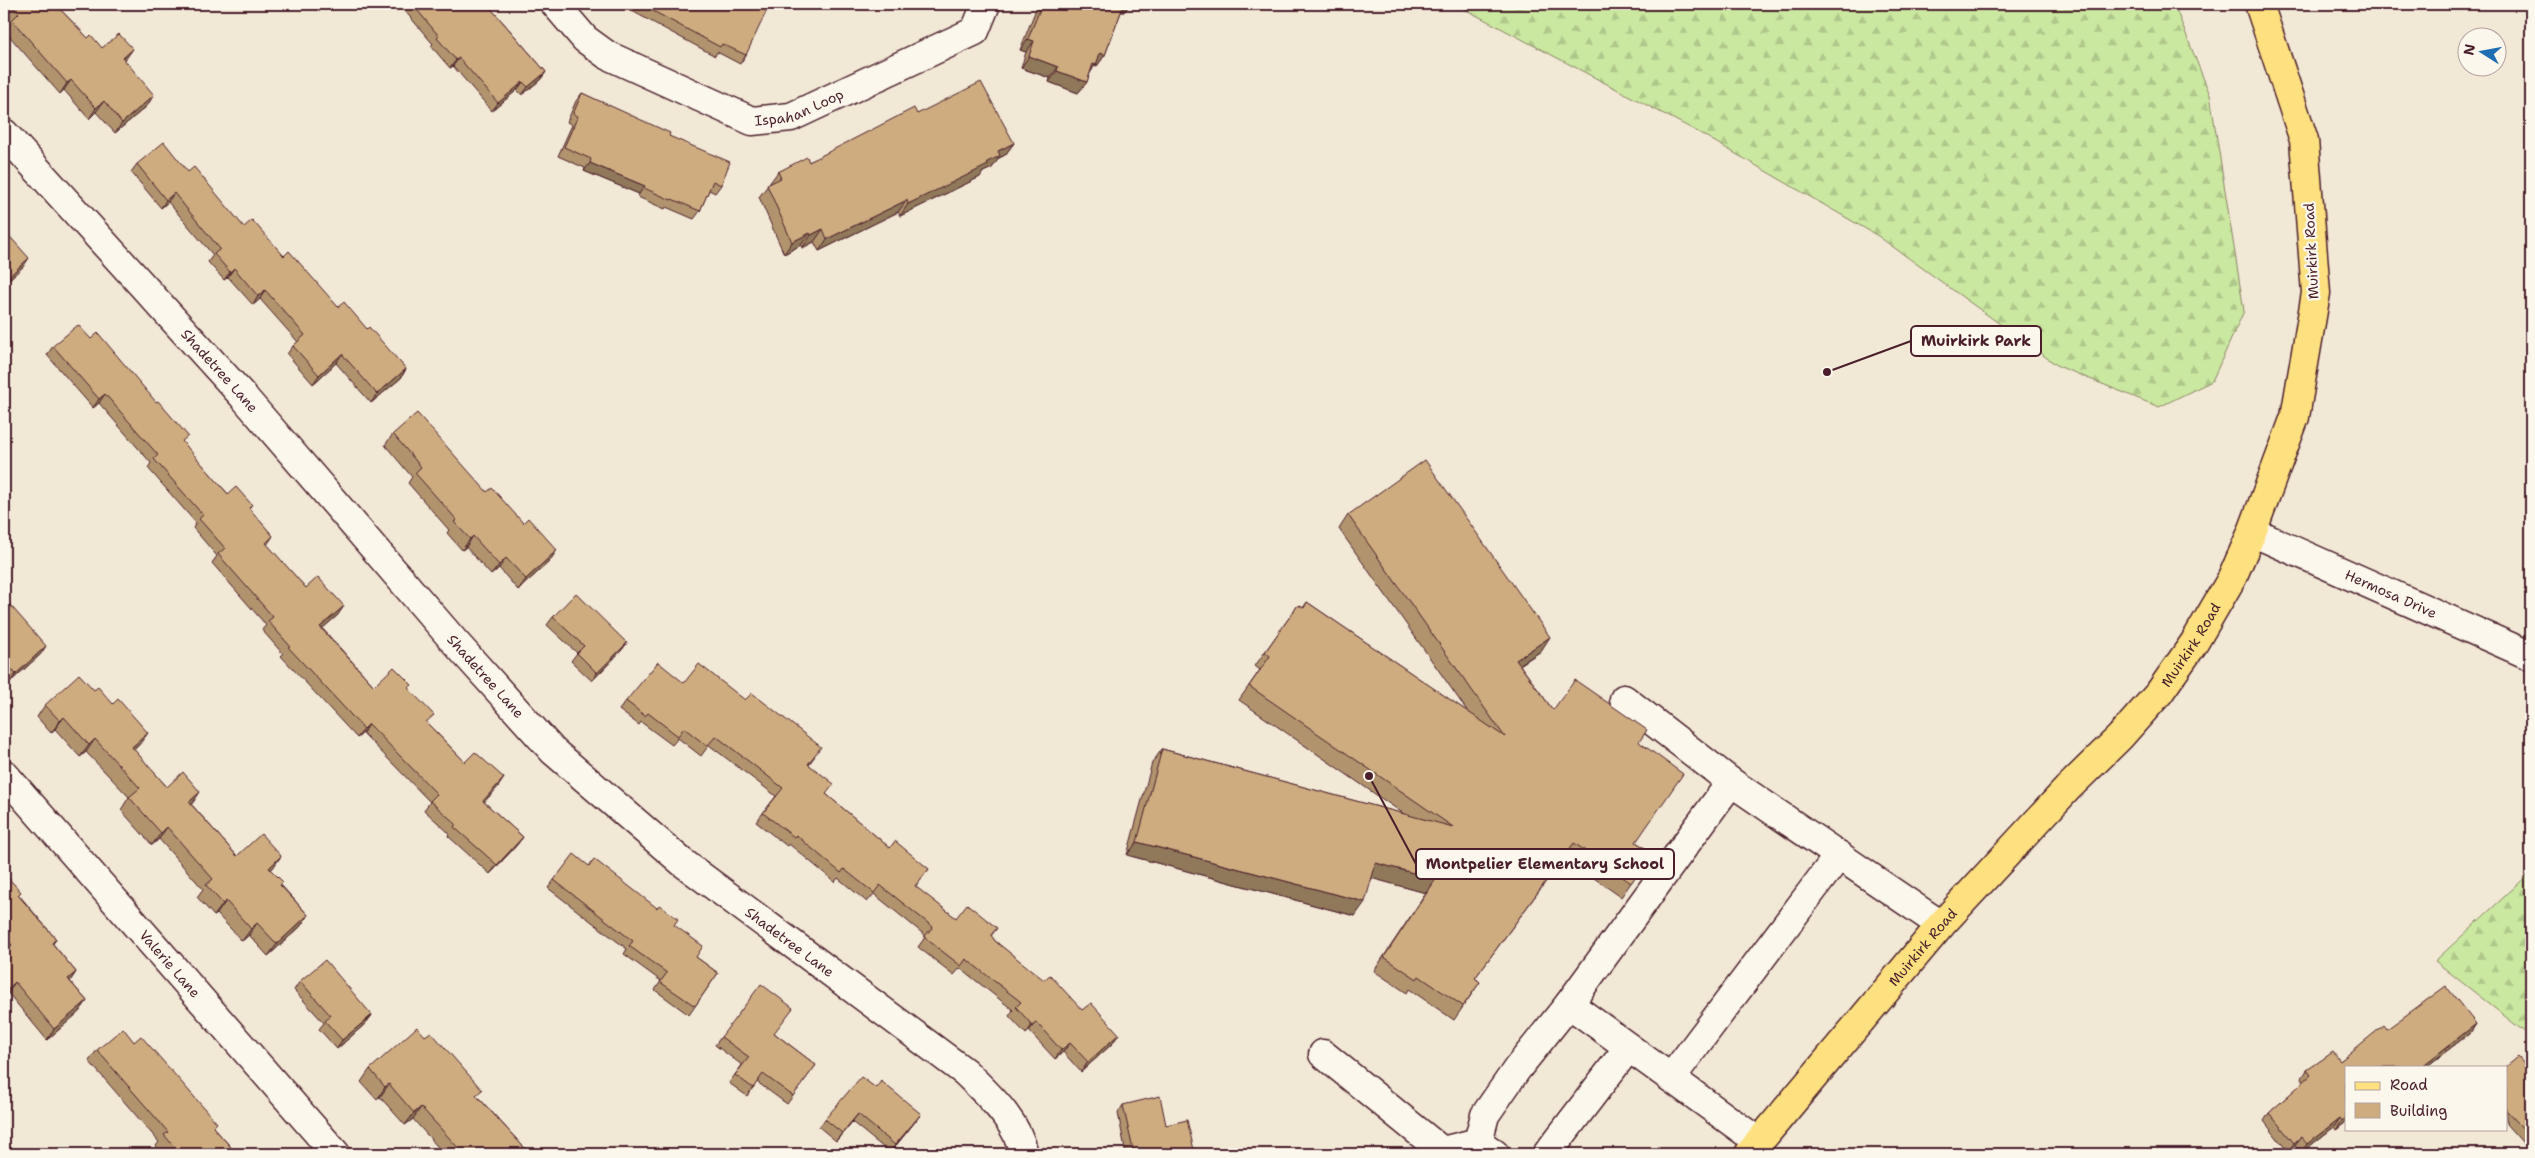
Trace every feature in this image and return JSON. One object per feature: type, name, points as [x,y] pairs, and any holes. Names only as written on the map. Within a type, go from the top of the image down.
[{"type":"main road","name":"Muirkirk Road","points":[[1754,1148],[1941,924],[2068,788],[2120,737],[2159,693],[2194,644],[2216,608],[2252,532],[2295,417],[2316,293],[2304,140],[2260,4]]},
{"type":"street","name":"Ispahan Loop","points":[[554,4],[585,39],[607,55],[752,120],[791,117],[975,32],[986,4]]},
{"type":"street","name":"Shadetree Lane","points":[[4,133],[242,395],[454,641],[554,751],[682,862],[965,1072],[1002,1109],[1022,1146],[1024,1154]]},
{"type":"street","name":"Hermosa Drive","points":[[2252,532],[2531,656]]},
{"type":"street","points":[[1624,699],[1731,782],[1941,924]]},
{"type":"street","name":"Valerie Lane","points":[[4,774],[336,1154]]},
{"type":"street","points":[[1322,1054],[1442,1151],[1487,1148],[1485,1115],[1517,1069],[1569,1004],[1731,782]]},
{"type":"street","points":[[1671,1078],[1839,855]]},
{"type":"street","points":[[1569,1004],[1671,1078],[1754,1148]]},
{"type":"street","points":[[1547,1154],[1628,1048]]},
{"type":"green space","points":[[1455,4],[2174,4],[2210,95],[2244,311],[2212,381],[2159,407],[2058,366],[1878,236],[1698,132]]},
{"type":"green space","points":[[2531,872],[2531,1037],[2435,961]]},
{"type":"building","points":[[9,4],[55,4],[88,38],[91,35],[102,48],[119,34],[133,49],[123,58],[154,95],[122,123],[104,101],[96,108],[71,80],[67,83],[12,20],[19,13]]},
{"type":"building","points":[[412,4],[487,4],[546,72],[528,87],[523,82],[498,103],[459,58],[456,60]]},
{"type":"building","points":[[640,4],[755,4],[767,10],[746,55],[722,44],[720,47]]},
{"type":"building","points":[[1042,4],[1124,4],[1105,55],[1100,53],[1096,65],[1093,64],[1087,82],[1057,71],[1058,67],[1029,56],[1034,41],[1028,39]]},
{"type":"building","points":[[981,82],[1014,143],[998,151],[1000,156],[987,162],[988,165],[908,204],[907,200],[827,239],[823,229],[792,242],[767,185],[781,178],[778,172],[807,157],[809,162],[914,108],[917,114]]},
{"type":"building","points":[[582,93],[670,133],[669,136],[730,162],[721,185],[713,181],[700,211],[671,200],[644,188],[645,186],[590,163],[591,159],[564,147],[578,116],[573,114]]},
{"type":"building","points":[[164,142],[188,172],[194,167],[244,227],[252,220],[284,256],[289,251],[338,307],[344,302],[406,369],[377,394],[342,354],[319,375],[293,346],[305,335],[265,290],[258,296],[234,268],[230,272],[214,254],[220,249],[174,193],[166,200],[137,164]]},
{"type":"building","points":[[4,230],[29,258],[4,281]]},
{"type":"building","points":[[78,325],[91,339],[98,333],[156,402],[158,401],[188,436],[182,441],[228,494],[236,487],[252,505],[249,508],[273,536],[266,543],[306,588],[318,577],[344,606],[320,627],[374,686],[394,667],[412,685],[408,688],[434,715],[426,722],[465,762],[475,752],[504,778],[483,801],[523,837],[497,865],[454,827],[456,824],[430,801],[437,794],[369,724],[364,729],[288,647],[290,646],[268,621],[273,617],[218,554],[225,548],[199,519],[203,515],[154,459],[158,455],[105,394],[99,399],[53,346]]},
{"type":"building","points":[[417,413],[487,492],[492,488],[523,523],[528,518],[557,550],[526,579],[506,558],[499,565],[473,536],[470,539],[454,522],[457,520],[415,473],[421,467],[393,434]]},
{"type":"building","points":[[1425,460],[1550,637],[1516,660],[1553,710],[1575,680],[1647,730],[1639,742],[1683,774],[1636,842],[1652,853],[1631,883],[1574,843],[1475,978],[1480,982],[1463,1006],[1419,976],[1417,979],[1384,957],[1436,879],[1376,863],[1365,902],[1137,842],[1162,749],[1453,827],[1249,686],[1270,656],[1265,652],[1298,605],[1304,608],[1307,602],[1505,737],[1348,515]]},
{"type":"building","points":[[576,593],[627,643],[597,673],[577,653],[584,646],[553,617]]},
{"type":"building","points":[[4,598],[46,646],[16,674],[4,661]]},
{"type":"building","points":[[658,662],[684,683],[699,664],[745,700],[752,693],[821,747],[808,764],[834,784],[826,794],[890,848],[895,841],[929,869],[915,886],[956,918],[967,904],[997,928],[991,935],[995,941],[1044,980],[1050,975],[1082,1010],[1091,1003],[1119,1034],[1088,1062],[1070,1043],[1061,1050],[1036,1022],[1032,1025],[1016,1007],[1021,1002],[966,959],[961,966],[924,937],[933,927],[880,885],[874,893],[844,869],[841,873],[796,835],[794,837],[763,813],[783,788],[716,736],[707,746],[684,728],[678,736],[648,713],[645,716],[626,701]]},
{"type":"building","points":[[79,674],[94,690],[98,687],[113,704],[118,699],[148,733],[132,747],[167,787],[183,772],[200,792],[189,802],[237,856],[261,834],[281,856],[269,868],[283,882],[280,885],[308,915],[277,944],[257,923],[251,929],[226,901],[223,904],[206,885],[213,879],[167,827],[161,833],[129,797],[140,788],[95,739],[89,745],[64,717],[60,721],[45,705]]},
{"type":"building","points":[[574,854],[589,866],[594,859],[657,908],[659,905],[678,919],[674,925],[703,946],[696,957],[718,973],[695,1006],[660,982],[667,973],[629,946],[633,941],[554,880]]},
{"type":"building","points":[[4,873],[21,892],[18,895],[56,939],[52,943],[76,972],[68,979],[87,1001],[54,1029],[15,982],[4,993],[4,952],[12,945],[4,935]]},
{"type":"building","points":[[325,960],[372,1015],[342,1040],[325,1021],[331,1016],[300,981]]},
{"type":"building","points":[[761,984],[793,1008],[774,1033],[816,1065],[793,1096],[763,1074],[753,1088],[735,1075],[749,1057],[721,1037]]},
{"type":"building","points":[[2446,986],[2476,1024],[2422,1066],[2345,1066],[2345,1119],[2342,1121],[2340,1118],[2307,1144],[2301,1137],[2294,1143],[2269,1113],[2311,1075],[2307,1070],[2333,1052],[2340,1061],[2384,1025],[2387,1029]]},
{"type":"building","points":[[417,1027],[425,1036],[431,1032],[482,1090],[476,1095],[530,1154],[457,1154],[461,1151],[421,1107],[414,1113],[389,1084],[385,1087],[370,1069]]},
{"type":"building","points":[[123,1028],[134,1042],[141,1036],[217,1123],[213,1127],[237,1154],[181,1154],[164,1135],[168,1132],[97,1050]]},
{"type":"building","points":[[2518,1057],[2531,1072],[2531,1137],[2508,1112],[2507,1066]]},
{"type":"building","points":[[861,1077],[876,1088],[881,1081],[921,1114],[895,1145],[858,1114],[842,1133],[825,1119]]},
{"type":"building","points":[[1160,1096],[1166,1125],[1187,1120],[1194,1150],[1174,1154],[1134,1154],[1123,1105]]},
{"type":"place","name":"Muirkirk Park","points":[[1827,372]]},
{"type":"place","name":"Montpelier Elementary School","points":[[1369,776]]}]
